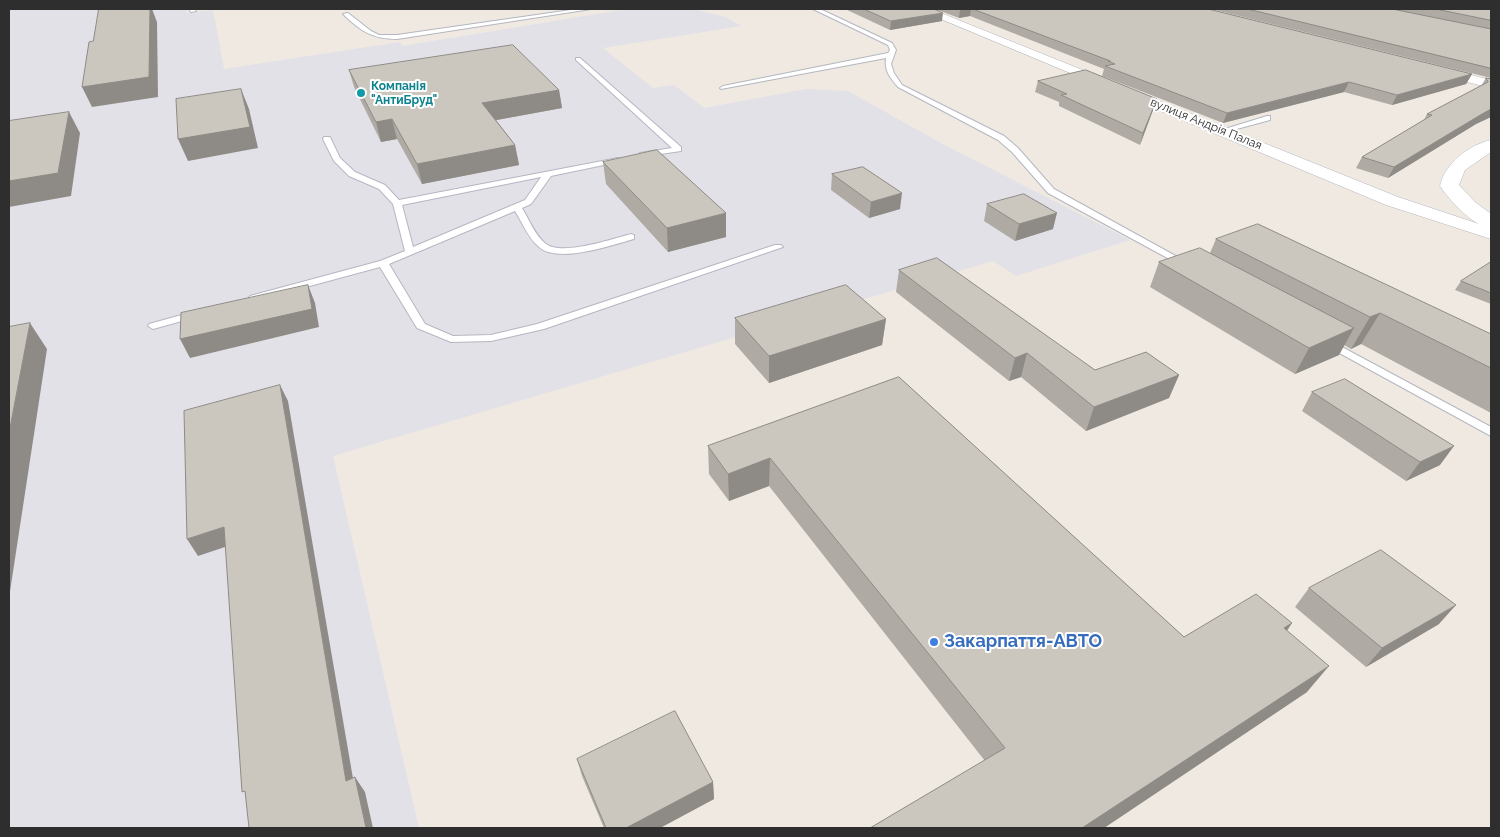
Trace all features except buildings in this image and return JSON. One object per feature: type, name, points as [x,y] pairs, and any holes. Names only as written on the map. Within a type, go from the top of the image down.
[{"type":"street","name":"вулиця Андрія Палая","points":[[922,9],[1392,201],[1491,234]]},
{"type":"street","points":[[1426,67],[1491,84]]},
{"type":"street","points":[[1491,145],[1464,161],[1454,170],[1449,186],[1468,206],[1491,223]]},
{"type":"lane","points":[[346,14],[373,36],[380,38],[588,9]]},
{"type":"lane","points":[[816,9],[890,44],[893,50],[889,55],[888,64],[893,79],[900,86],[1001,138],[1015,150],[1051,191],[1196,270]]},
{"type":"lane","points":[[723,88],[889,55]]},
{"type":"lane","points":[[397,203],[678,149],[578,59]]},
{"type":"lane","points":[[1222,131],[1266,118]]},
{"type":"lane","points":[[327,139],[337,159],[352,174],[382,187],[397,203],[410,252]]},
{"type":"lane","points":[[239,302],[383,263],[410,252],[528,202],[548,174]]},
{"type":"lane","points":[[517,207],[544,247],[556,251],[571,250],[631,237]]},
{"type":"lane","points":[[383,263],[421,326],[450,339],[491,338],[540,327],[778,247]]},
{"type":"lane","points":[[153,326],[210,310]]},
{"type":"lane","points":[[1318,337],[1491,432]]},
{"type":"shaded area","points":[[9,9],[186,9],[187,13],[213,10],[224,69],[400,42],[402,46],[627,9],[693,9],[726,17],[741,26],[603,48],[653,88],[674,85],[704,108],[806,89],[848,91],[939,142],[1130,240],[1016,276],[993,261],[333,456],[419,828],[9,828]]},
{"type":"place","name":"Компанія \"АнтиБруд\"","points":[[361,93]]},
{"type":"place","name":"Закарпаття-АВТО","points":[[934,642]]}]
